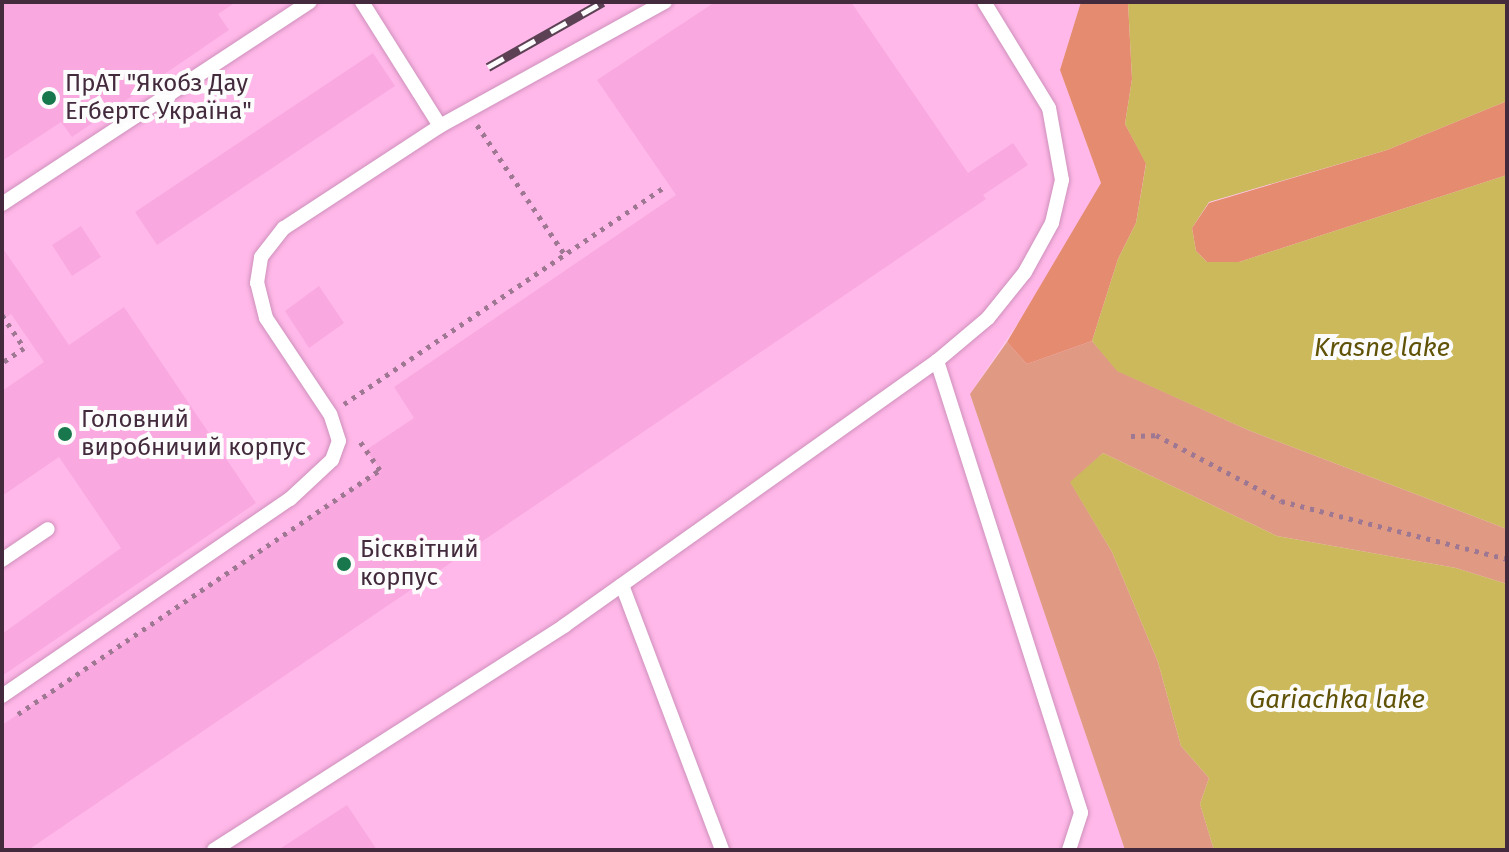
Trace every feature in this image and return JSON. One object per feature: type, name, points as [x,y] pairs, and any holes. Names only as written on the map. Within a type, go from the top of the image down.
[{"type":"lane","points":[[2,204],[310,2]]},
{"type":"lane","points":[[362,2],[440,126]]},
{"type":"lane","points":[[2,696],[315,480],[339,441],[330,414],[266,318],[257,283],[261,257],[284,228],[440,126],[665,2]]},
{"type":"lane","points":[[214,850],[622,585],[937,361],[988,318],[1025,272],[1052,223],[1062,180],[1049,108],[984,2]]},
{"type":"lane","points":[[937,361],[1081,813],[1069,850]]},
{"type":"lane","points":[[2,560],[48,529]]},
{"type":"lane","points":[[622,585],[722,850]]},
{"type":"path","points":[[467,111],[565,255]]},
{"type":"path","points":[[330,414],[665,187]]},
{"type":"path","points":[[2,315],[24,348],[2,363]]},
{"type":"path","points":[[1131,436],[1156,435],[1281,501],[1507,559]]},
{"type":"shaded area","points":[[2,2],[1081,2],[1060,70],[1101,183],[1061,259],[970,394],[1125,850],[2,850]]},
{"type":"shaded area","points":[[1081,2],[1128,2],[1132,79],[1125,124],[1146,163],[1136,223],[1118,259],[1092,341],[1027,364],[1007,342],[1101,183],[1060,70]]},
{"type":"shaded area","points":[[1507,101],[1507,175],[1239,262],[1207,262],[1196,251],[1192,228],[1209,203],[1387,150]]},
{"type":"shaded area","points":[[1092,341],[1118,371],[1248,430],[1507,529],[1507,584],[1456,568],[1277,536],[1103,453],[1071,483],[1112,552],[1158,662],[1181,746],[1209,778],[1200,804],[1214,850],[1125,850],[970,394],[1007,342],[1027,364]]},
{"type":"water","name":"Krasne lake","points":[[1128,2],[1507,2],[1507,101],[1387,150],[1209,202],[1192,228],[1196,251],[1207,262],[1239,262],[1507,175],[1507,529],[1248,430],[1117,371],[1092,341],[1118,259],[1136,223],[1146,164],[1125,124],[1132,79]]},
{"type":"water","name":"Gariachka lake","points":[[1103,453],[1277,536],[1456,568],[1507,584],[1507,850],[1214,850],[1200,804],[1209,778],[1181,746],[1158,662],[1112,552],[1070,482]]},
{"type":"building","points":[[2,2],[236,2],[218,14],[229,30],[72,137],[61,122],[2,161]]},
{"type":"building","points":[[715,2],[851,2],[968,173],[1013,143],[1028,165],[983,195],[986,199],[28,850],[2,850],[2,725],[380,470],[366,450],[414,418],[394,387],[676,195],[597,80]]},
{"type":"building","points":[[373,53],[395,86],[157,245],[135,212]]},
{"type":"building","points":[[81,226],[101,257],[72,276],[52,245]]},
{"type":"building","points":[[2,247],[69,345],[124,307],[256,503],[2,676],[2,634],[121,548],[59,457],[2,496],[2,391],[44,362],[11,314],[2,321]]},
{"type":"building","points":[[319,286],[344,323],[309,348],[285,311]]},
{"type":"building","points":[[347,805],[377,850],[278,850]]},
{"type":"railway","points":[[488,67],[603,2]]},
{"type":"place","name":"ПрАТ \"Якобз Дау Егбертс Україна\"","points":[[49,98]]},
{"type":"place","name":"Головний виробничий корпус","points":[[65,434]]},
{"type":"place","name":"Бісквітний корпус","points":[[344,564]]}]
